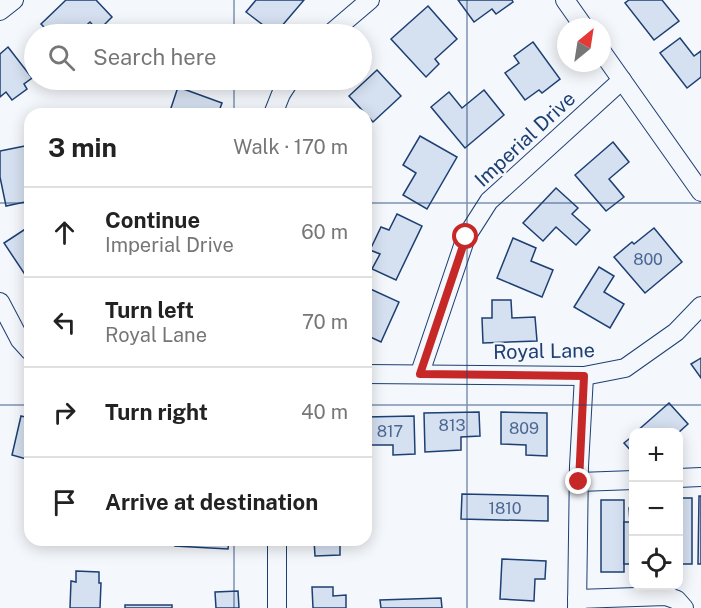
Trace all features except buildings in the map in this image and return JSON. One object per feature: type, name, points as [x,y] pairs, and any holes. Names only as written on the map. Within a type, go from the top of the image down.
[{"type":"street","points":[[0,11],[14,0]]},
{"type":"street","points":[[342,24],[370,0]]},
{"type":"street","points":[[565,0],[578,18]]},
{"type":"street","points":[[611,65],[701,192]]},
{"type":"street","name":"Imperial Drive","points":[[420,374],[466,237],[489,201],[622,80]]},
{"type":"street","points":[[275,108],[284,90]]},
{"type":"street","points":[[0,302],[24,344]]},
{"type":"street","name":"Royal Lane","points":[[372,374],[584,376],[625,368],[676,332],[701,306]]},
{"type":"street","points":[[584,376],[577,603],[666,596],[676,600],[684,608]]},
{"type":"street","points":[[683,478],[701,477]]},
{"type":"street","points":[[579,482],[629,480]]},
{"type":"street","points":[[277,546],[277,608]]},
{"type":"route","points":[[466,237],[420,374],[584,376],[579,482]]}]
